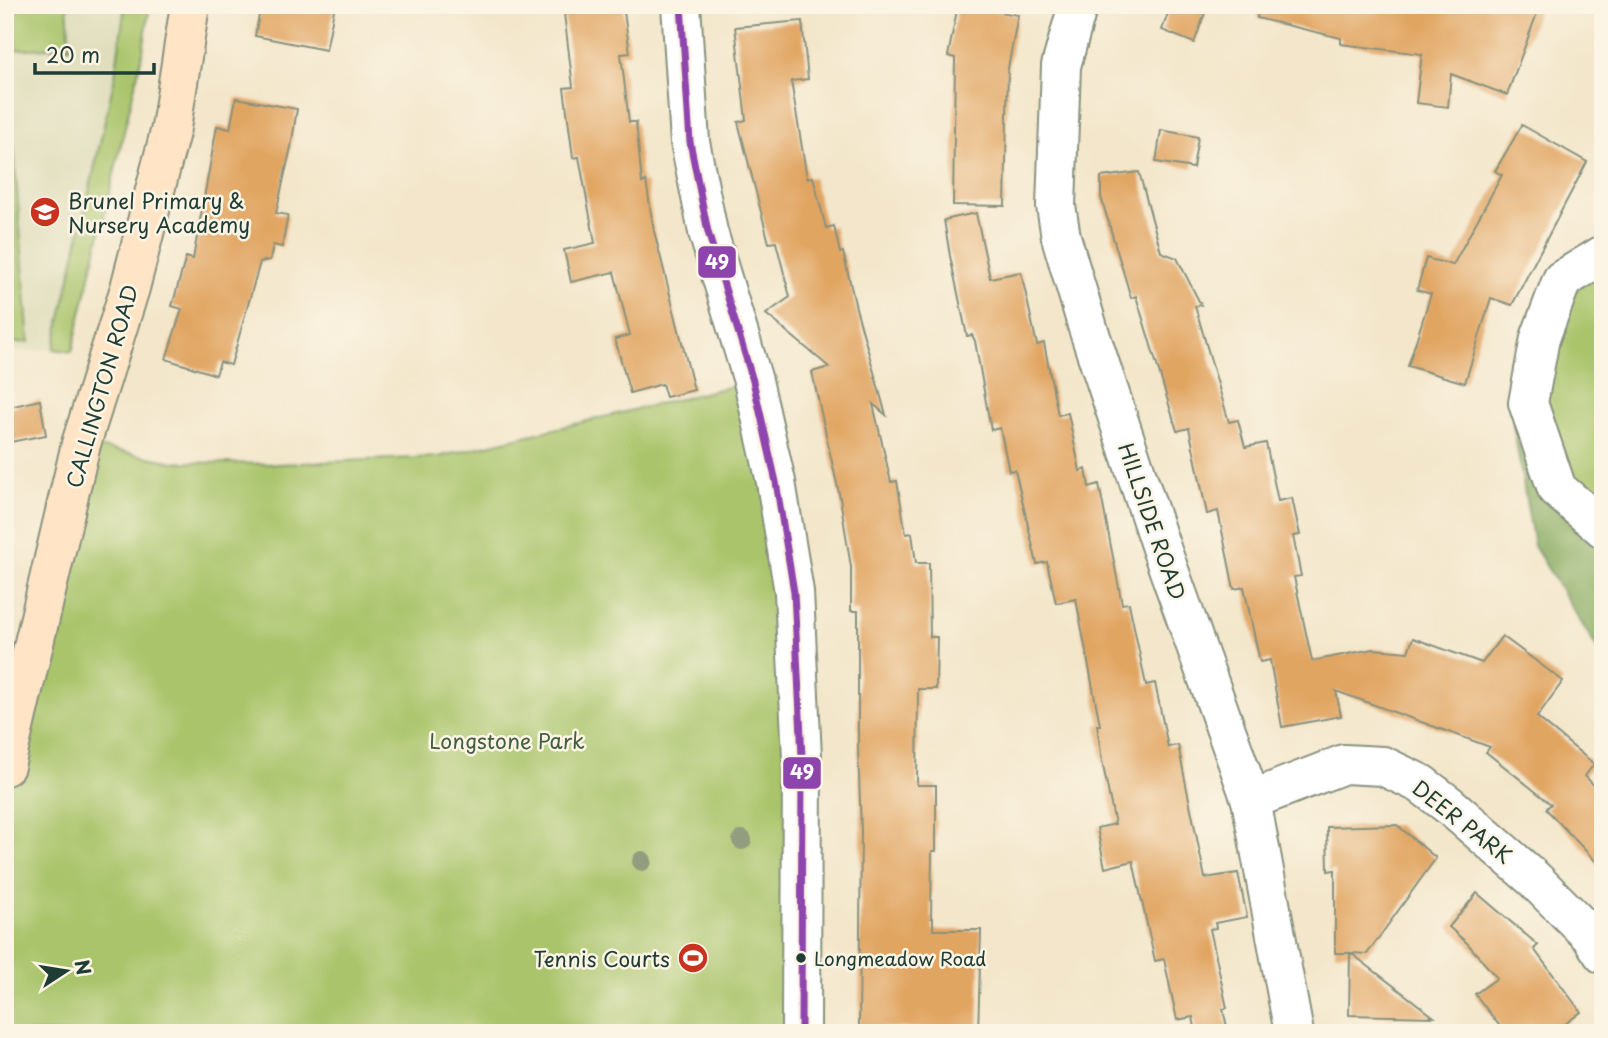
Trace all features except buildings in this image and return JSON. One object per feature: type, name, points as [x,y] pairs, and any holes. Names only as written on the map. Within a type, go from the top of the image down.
[{"type":"street","name":"CALLINGTON ROAD","points":[[5,766],[81,444],[130,288],[171,128],[190,5]]},
{"type":"street","points":[[681,5],[690,142],[708,232],[753,381],[770,457],[793,592],[802,757],[801,1033]]},
{"type":"street","name":"HILLSIDE ROAD","points":[[1077,5],[1061,66],[1056,179],[1056,206],[1061,237],[1161,548],[1251,800],[1294,1033]]},
{"type":"street","points":[[1603,255],[1562,281],[1540,338],[1528,403],[1557,489],[1603,528]]},
{"type":"street","name":"DEER PARK","points":[[1251,800],[1344,764],[1382,766],[1421,784],[1450,806],[1534,879],[1591,936],[1603,954]]},
{"type":"shaded area","name":"Brunel Primary & Nursery Academy","points":[[5,5],[125,5],[115,76],[54,349],[5,352]]},
{"type":"green space","points":[[5,5],[67,5],[70,47],[5,50]]},
{"type":"green space","points":[[125,5],[150,5],[143,51],[72,352],[54,349],[115,76]]},
{"type":"green space","points":[[5,87],[9,87],[29,342],[5,343]]},
{"type":"green space","points":[[1603,255],[1603,528],[1557,489],[1540,338]]},
{"type":"green space","name":"Longstone Park","points":[[753,381],[776,482],[801,1033],[5,1033],[5,766],[81,444],[174,462],[277,464],[438,457]]},
{"type":"green space","points":[[1528,403],[1603,528],[1603,658],[1534,546],[1513,424]]},
{"type":"transit line","name":"49","points":[[681,5],[690,142],[708,232],[753,381],[776,482],[794,592],[802,757],[801,1033]]},
{"type":"place","name":"Brunel Primary & Nursery Academy","points":[[45,212]]},
{"type":"place","name":"Tennis Courts","points":[[693,958]]},
{"type":"place","name":"Longmeadow Road","points":[[801,958]]}]
